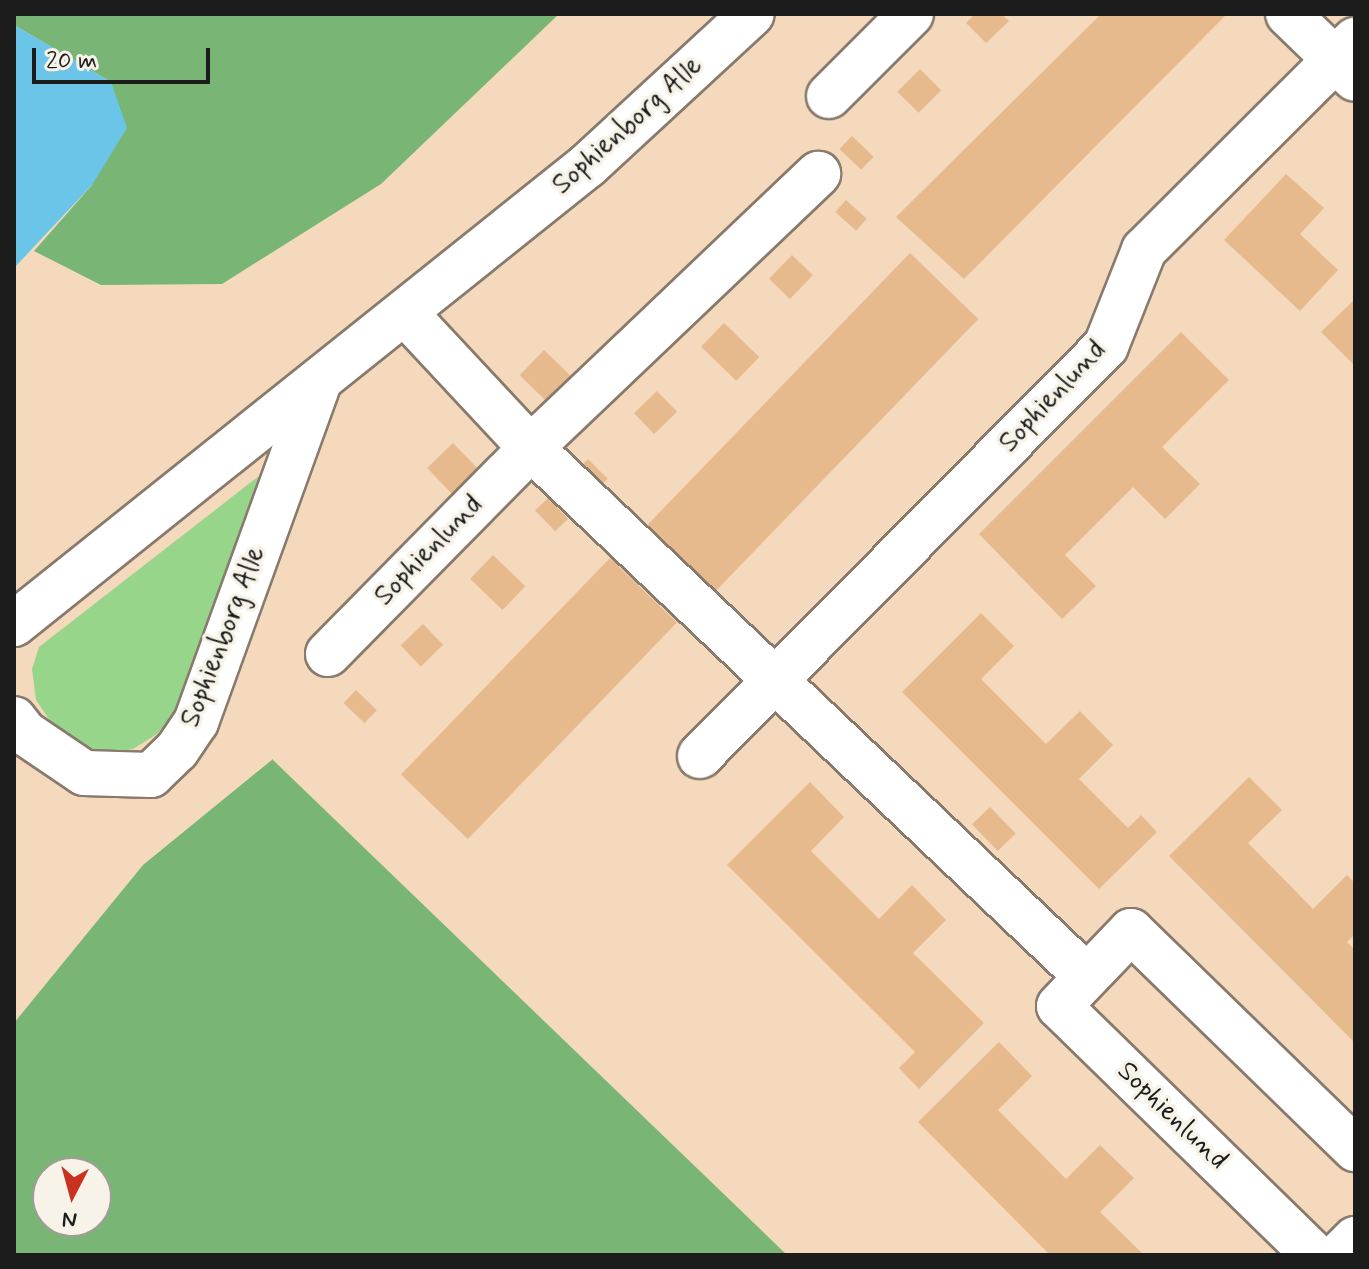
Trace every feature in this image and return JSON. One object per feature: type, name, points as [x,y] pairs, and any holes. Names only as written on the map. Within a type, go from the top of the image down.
[{"type":"street","name":"Sophienborg Alle","points":[[14,624],[317,387],[587,166],[752,14]]},
{"type":"street","points":[[829,96],[911,14]]},
{"type":"street","name":"Sophienlund","points":[[700,756],[1106,346],[1144,250],[1348,59],[1288,14]]},
{"type":"street","name":"Sophienlund","points":[[328,654],[531,448],[818,174]]},
{"type":"street","points":[[406,314],[531,448],[1087,977]]},
{"type":"street","name":"Sophienborg Alle","points":[[14,719],[25,733],[84,773],[151,775],[177,750],[196,722],[317,387]]},
{"type":"street","name":"Sophienlund","points":[[1314,1255],[1059,1006],[1131,931],[1355,1149]]},
{"type":"street","points":[[1339,1255],[1355,1239]]},
{"type":"green space","points":[[14,14],[559,14],[381,184],[222,284],[101,285],[34,251],[92,185],[111,82],[14,25]]},
{"type":"green space","points":[[268,469],[275,474],[174,714],[157,734],[133,749],[109,753],[79,746],[53,725],[36,700],[32,669],[39,647]]},
{"type":"green space","points":[[273,759],[787,1255],[14,1255],[14,1023],[143,865]]},
{"type":"water","points":[[14,25],[111,82],[127,128],[92,185],[14,268]]},
{"type":"building","points":[[975,14],[1001,14],[1009,21],[986,43],[966,23]]},
{"type":"building","points":[[1101,14],[1227,14],[964,279],[896,217]]},
{"type":"building","points":[[920,69],[941,90],[919,113],[897,92]]},
{"type":"building","points":[[852,136],[874,157],[861,170],[839,149]]},
{"type":"building","points":[[1286,174],[1324,208],[1300,234],[1338,270],[1300,311],[1224,240]]},
{"type":"building","points":[[846,200],[867,219],[856,231],[835,212]]},
{"type":"building","points":[[910,253],[978,319],[704,603],[636,537]]},
{"type":"building","points":[[792,255],[813,275],[790,299],[769,279]]},
{"type":"building","points":[[1355,299],[1355,366],[1321,332]]},
{"type":"building","points":[[724,323],[759,357],[736,381],[701,347]]},
{"type":"building","points":[[1181,332],[1229,380],[1162,447],[1200,484],[1165,519],[1133,487],[1065,555],[1096,586],[1062,619],[979,534]]},
{"type":"building","points":[[544,350],[571,376],[546,401],[520,375]]},
{"type":"building","points":[[657,391],[677,412],[654,434],[634,413]]},
{"type":"building","points":[[453,443],[478,469],[452,494],[427,468]]},
{"type":"building","points":[[588,459],[608,479],[595,492],[575,472]]},
{"type":"building","points":[[548,498],[568,519],[555,531],[535,511]]},
{"type":"building","points":[[493,555],[525,586],[502,610],[470,579]]},
{"type":"building","points":[[610,558],[677,623],[468,839],[401,775]]},
{"type":"building","points":[[981,613],[1014,646],[981,679],[1046,744],[1080,711],[1113,745],[1079,779],[1128,828],[1141,815],[1157,832],[1099,889],[902,692]]},
{"type":"building","points":[[423,624],[443,645],[421,666],[401,646]]},
{"type":"building","points":[[356,690],[377,710],[364,723],[343,703]]},
{"type":"building","points":[[1249,777],[1282,810],[1248,843],[1313,909],[1347,875],[1355,883],[1355,934],[1347,942],[1355,950],[1355,1043],[1169,856]]},
{"type":"building","points":[[810,782],[844,817],[811,851],[879,919],[912,885],[946,920],[913,953],[984,1023],[919,1089],[899,1068],[915,1052],[727,865]]},
{"type":"building","points":[[990,807],[1016,834],[998,851],[972,824]]},
{"type":"building","points":[[999,1042],[1032,1076],[998,1110],[1066,1179],[1100,1145],[1134,1178],[1100,1212],[1144,1255],[1050,1255],[918,1122]]}]
